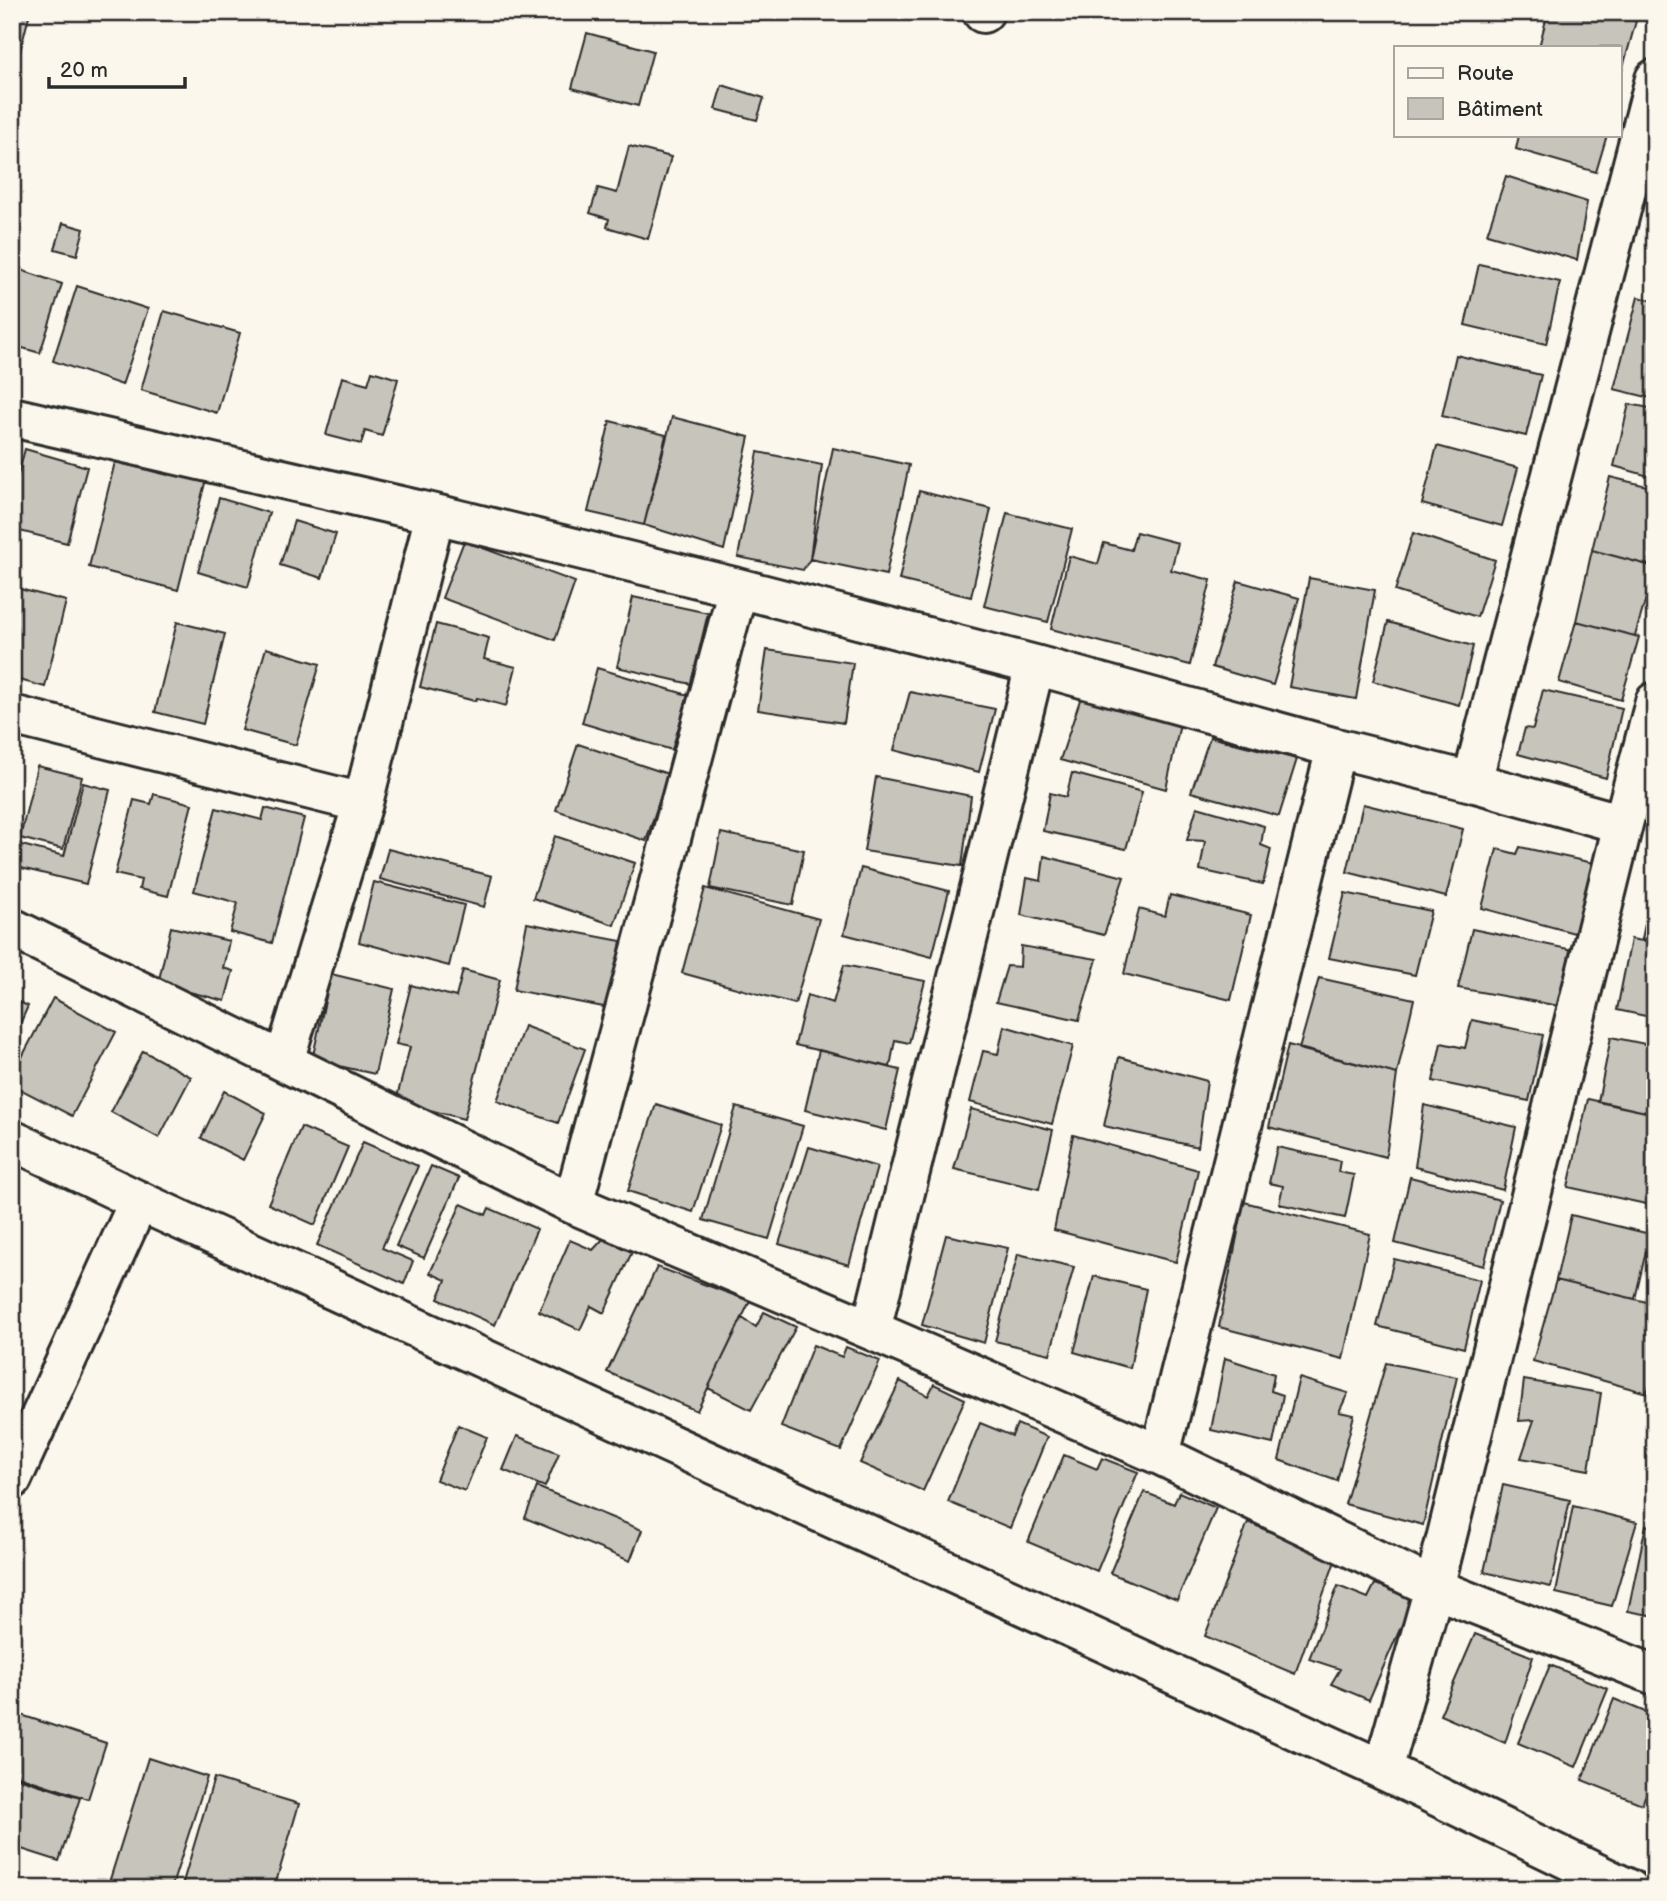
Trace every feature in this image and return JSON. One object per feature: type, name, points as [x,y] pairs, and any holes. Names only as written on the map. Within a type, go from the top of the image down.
[{"type":"street","points":[[1472,782],[1655,79]]},
{"type":"street","points":[[12,417],[435,514],[738,588],[1035,665],[1623,824]]},
{"type":"street","points":[[284,1061],[363,803],[435,514]]},
{"type":"street","points":[[573,1204],[738,588]]},
{"type":"street","points":[[872,1330],[1035,665]]},
{"type":"street","points":[[1384,1770],[1434,1588],[1655,702]]},
{"type":"street","points":[[12,715],[363,803]]},
{"type":"street","points":[[1160,1455],[1336,748]]},
{"type":"street","points":[[12,928],[573,1204],[1160,1455],[1434,1588],[1655,1675]]},
{"type":"street","points":[[12,1140],[139,1201],[1384,1770],[1629,1889]]},
{"type":"street","points":[[12,1479],[139,1201]]},
{"type":"building","points":[[12,12],[30,12],[12,83]]},
{"type":"building","points":[[1548,12],[1605,12],[1636,21],[1622,71],[1622,46],[1539,46]]},
{"type":"building","points":[[587,33],[653,51],[638,106],[572,88]]},
{"type":"building","points":[[722,85],[764,98],[757,120],[715,109]]},
{"type":"building","points":[[1519,136],[1607,136],[1596,172],[1516,149]]},
{"type":"building","points":[[629,146],[671,157],[648,239],[607,227],[609,219],[590,213],[598,188],[617,193]]},
{"type":"building","points":[[1506,176],[1587,202],[1577,260],[1487,234]]},
{"type":"building","points":[[63,223],[84,229],[77,255],[55,249]]},
{"type":"building","points":[[1479,264],[1560,282],[1546,344],[1465,325]]},
{"type":"building","points":[[12,267],[62,284],[40,353],[12,345]]},
{"type":"building","points":[[77,286],[148,309],[122,385],[53,361]]},
{"type":"building","points":[[1638,297],[1655,301],[1655,399],[1614,389]]},
{"type":"building","points":[[164,311],[240,333],[217,413],[141,390]]},
{"type":"building","points":[[1456,355],[1541,375],[1526,436],[1442,416]]},
{"type":"building","points":[[372,371],[398,379],[382,436],[365,431],[361,444],[326,435],[342,377],[368,384]]},
{"type":"building","points":[[1629,404],[1655,409],[1655,478],[1614,466]]},
{"type":"building","points":[[672,417],[749,437],[724,550],[644,525]]},
{"type":"building","points":[[610,421],[666,435],[644,525],[588,512]]},
{"type":"building","points":[[1437,446],[1518,468],[1502,526],[1422,504]]},
{"type":"building","points":[[833,448],[909,465],[886,575],[810,559]]},
{"type":"building","points":[[25,449],[87,467],[67,543],[12,529],[12,497]]},
{"type":"building","points":[[758,452],[822,465],[810,559],[803,570],[738,557]]},
{"type":"building","points":[[115,462],[168,475],[170,469],[206,479],[178,590],[89,567]]},
{"type":"building","points":[[1610,477],[1655,488],[1655,559],[1652,566],[1592,550]]},
{"type":"building","points":[[919,491],[991,509],[971,597],[899,580]]},
{"type":"building","points":[[219,498],[269,513],[248,587],[198,572]]},
{"type":"building","points":[[1007,513],[1072,529],[1048,622],[984,606]]},
{"type":"building","points":[[294,521],[336,534],[322,578],[280,565]]},
{"type":"building","points":[[1136,532],[1178,543],[1171,570],[1211,580],[1190,665],[1051,629],[1069,556],[1098,564],[1104,543],[1131,550]]},
{"type":"building","points":[[1413,533],[1495,560],[1477,617],[1395,591]]},
{"type":"building","points":[[464,541],[575,582],[555,640],[442,598]]},
{"type":"building","points":[[1592,550],[1655,567],[1635,636],[1576,621]]},
{"type":"building","points":[[1309,578],[1375,590],[1356,699],[1289,687]]},
{"type":"building","points":[[1238,581],[1299,598],[1273,685],[1212,667]]},
{"type":"building","points":[[12,587],[66,601],[45,687],[12,678]]},
{"type":"building","points":[[633,597],[708,613],[691,684],[617,667]]},
{"type":"building","points":[[1576,621],[1639,637],[1621,700],[1559,682]]},
{"type":"building","points":[[177,622],[225,634],[203,724],[155,712]]},
{"type":"building","points":[[1388,622],[1473,646],[1459,705],[1373,681]]},
{"type":"building","points":[[436,624],[489,638],[484,659],[516,667],[506,706],[420,687]]},
{"type":"building","points":[[266,648],[320,664],[296,745],[242,730]]},
{"type":"building","points":[[767,650],[853,663],[844,723],[758,710]]},
{"type":"building","points":[[597,668],[688,695],[672,750],[582,723]]},
{"type":"building","points":[[1543,690],[1622,708],[1606,778],[1518,754],[1525,728],[1533,729]]},
{"type":"building","points":[[910,692],[995,709],[979,772],[894,750]]},
{"type":"building","points":[[1082,694],[1180,724],[1166,789],[1060,760]]},
{"type":"building","points":[[1210,737],[1297,759],[1279,816],[1191,792]]},
{"type":"building","points":[[578,744],[668,774],[646,841],[556,810]]},
{"type":"building","points":[[37,766],[82,777],[63,849],[20,838]]},
{"type":"building","points":[[1072,773],[1142,792],[1126,849],[1043,831],[1050,793],[1066,797]]},
{"type":"building","points":[[876,777],[971,796],[962,866],[864,851]]},
{"type":"building","points":[[83,783],[110,790],[86,884],[13,866],[18,844],[64,856]]},
{"type":"building","points":[[154,794],[192,804],[168,896],[139,889],[141,880],[115,874],[134,800],[151,804]]},
{"type":"building","points":[[1363,804],[1463,829],[1446,897],[1347,872]]},
{"type":"building","points":[[1197,807],[1264,826],[1261,845],[1271,849],[1263,884],[1200,870],[1205,841],[1187,840]]},
{"type":"building","points":[[216,808],[262,820],[265,808],[304,818],[272,943],[230,932],[238,903],[194,891]]},
{"type":"building","points":[[721,833],[804,850],[793,905],[710,888]]},
{"type":"building","points":[[555,836],[635,863],[614,925],[533,898]]},
{"type":"building","points":[[1520,847],[1593,863],[1578,934],[1482,908],[1497,849],[1517,854]]},
{"type":"building","points":[[388,849],[492,876],[484,907],[380,879]]},
{"type":"building","points":[[1044,856],[1124,877],[1104,935],[1021,915],[1027,878],[1041,881]]},
{"type":"building","points":[[861,868],[949,891],[932,957],[844,934]]},
{"type":"building","points":[[1655,874],[1655,942],[1642,939]]},
{"type":"building","points":[[374,882],[464,905],[449,966],[359,942]]},
{"type":"building","points":[[705,888],[819,919],[795,1004],[682,973]]},
{"type":"building","points":[[1345,893],[1431,911],[1415,975],[1329,958]]},
{"type":"building","points":[[1170,895],[1251,915],[1231,1000],[1124,974],[1139,909],[1165,916]]},
{"type":"building","points":[[527,923],[621,941],[609,1008],[514,990]]},
{"type":"building","points":[[171,927],[229,941],[223,968],[233,971],[225,1001],[158,984]]},
{"type":"building","points":[[1472,929],[1573,950],[1565,1007],[1458,988]]},
{"type":"building","points":[[1631,939],[1655,943],[1655,1018],[1617,1010]]},
{"type":"building","points":[[1021,946],[1097,959],[1079,1020],[996,1002],[1007,966],[1020,967]]},
{"type":"building","points":[[844,965],[925,981],[909,1043],[895,1040],[890,1067],[795,1045],[807,995],[833,1003]]},
{"type":"building","points":[[463,970],[500,980],[464,1119],[396,1101],[410,1047],[396,1044],[411,985],[456,997]]},
{"type":"building","points":[[331,974],[394,989],[375,1074],[312,1060]]},
{"type":"building","points":[[1319,978],[1414,999],[1397,1074],[1299,1049]]},
{"type":"building","points":[[53,998],[116,1032],[72,1116],[12,1085],[12,1076]]},
{"type":"building","points":[[12,999],[28,1006],[12,1042]]},
{"type":"building","points":[[1472,1020],[1543,1035],[1529,1101],[1433,1081],[1441,1043],[1465,1048]]},
{"type":"building","points":[[524,1026],[585,1049],[558,1123],[497,1101]]},
{"type":"building","points":[[1004,1026],[1073,1046],[1052,1124],[970,1102],[983,1051],[998,1054]]},
{"type":"building","points":[[1611,1037],[1655,1046],[1655,1114],[1598,1102]]},
{"type":"building","points":[[1288,1045],[1397,1074],[1386,1157],[1269,1127]]},
{"type":"building","points":[[819,1050],[900,1070],[886,1130],[805,1110]]},
{"type":"building","points":[[143,1051],[191,1077],[159,1138],[111,1112]]},
{"type":"building","points":[[1119,1057],[1207,1081],[1198,1147],[1104,1126]]},
{"type":"building","points":[[224,1091],[266,1113],[243,1160],[201,1138]]},
{"type":"building","points":[[1588,1099],[1655,1114],[1655,1206],[1568,1187]]},
{"type":"building","points":[[656,1104],[721,1125],[693,1212],[628,1191]]},
{"type":"building","points":[[1424,1105],[1516,1127],[1503,1190],[1415,1167]]},
{"type":"building","points":[[736,1107],[803,1126],[769,1239],[703,1220]]},
{"type":"building","points":[[971,1109],[1053,1130],[1039,1189],[954,1169]]},
{"type":"building","points":[[301,1127],[348,1147],[315,1225],[268,1204]]},
{"type":"building","points":[[1073,1135],[1198,1170],[1176,1262],[1054,1230]]},
{"type":"building","points":[[363,1142],[418,1166],[382,1248],[413,1261],[404,1284],[317,1245]]},
{"type":"building","points":[[809,1147],[877,1167],[849,1265],[779,1244]]},
{"type":"building","points":[[1277,1147],[1340,1161],[1338,1172],[1354,1175],[1345,1218],[1279,1204],[1283,1186],[1269,1183]]},
{"type":"building","points":[[431,1166],[459,1178],[424,1258],[396,1246]]},
{"type":"building","points":[[1410,1177],[1500,1200],[1484,1266],[1395,1243]]},
{"type":"building","points":[[1244,1202],[1370,1234],[1343,1359],[1219,1327]]},
{"type":"building","points":[[461,1204],[486,1215],[489,1208],[537,1229],[495,1325],[438,1299],[446,1280],[430,1273]]},
{"type":"building","points":[[1571,1215],[1650,1234],[1635,1299],[1556,1280]]},
{"type":"building","points":[[946,1235],[1008,1248],[984,1343],[922,1325]]},
{"type":"building","points":[[603,1239],[632,1252],[604,1313],[591,1306],[580,1330],[539,1311],[570,1240],[593,1250]]},
{"type":"building","points":[[1018,1254],[1074,1267],[1050,1354],[995,1341]]},
{"type":"building","points":[[1394,1259],[1480,1280],[1464,1348],[1377,1326]]},
{"type":"building","points":[[657,1267],[750,1301],[697,1411],[607,1372]]},
{"type":"building","points":[[1094,1276],[1146,1289],[1130,1368],[1074,1352]]},
{"type":"building","points":[[1556,1280],[1655,1304],[1655,1367],[1647,1393],[1533,1361]]},
{"type":"building","points":[[764,1312],[796,1327],[751,1410],[708,1388],[742,1318],[756,1327]]},
{"type":"building","points":[[813,1345],[842,1357],[846,1347],[880,1361],[841,1450],[781,1427]]},
{"type":"building","points":[[1225,1358],[1274,1374],[1271,1391],[1283,1395],[1273,1444],[1211,1430]]},
{"type":"building","points":[[1386,1363],[1457,1377],[1423,1525],[1345,1504]]},
{"type":"building","points":[[1299,1378],[1348,1393],[1339,1412],[1354,1415],[1337,1481],[1279,1460]]},
{"type":"building","points":[[1524,1380],[1601,1393],[1589,1470],[1521,1458],[1534,1420],[1519,1421]]},
{"type":"building","points":[[900,1381],[928,1396],[934,1384],[965,1399],[923,1491],[860,1463]]},
{"type":"building","points":[[980,1423],[1012,1436],[1017,1424],[1047,1437],[1010,1528],[948,1502]]},
{"type":"building","points":[[458,1425],[487,1437],[465,1491],[436,1480]]},
{"type":"building","points":[[517,1436],[559,1453],[545,1487],[503,1470]]},
{"type":"building","points":[[1064,1455],[1097,1469],[1102,1458],[1138,1472],[1097,1571],[1028,1542]]},
{"type":"building","points":[[1503,1485],[1570,1500],[1551,1587],[1484,1572]]},
{"type":"building","points":[[537,1487],[642,1530],[630,1561],[525,1518]]},
{"type":"building","points":[[1144,1492],[1174,1504],[1179,1492],[1216,1508],[1177,1600],[1110,1573]]},
{"type":"building","points":[[1573,1506],[1637,1522],[1612,1606],[1556,1593]]},
{"type":"building","points":[[1248,1522],[1335,1561],[1295,1674],[1205,1636]]},
{"type":"building","points":[[1646,1525],[1655,1527],[1655,1616],[1628,1611]]},
{"type":"building","points":[[1375,1584],[1414,1597],[1369,1700],[1331,1684],[1340,1669],[1309,1659],[1338,1586],[1368,1598]]},
{"type":"building","points":[[1475,1634],[1533,1657],[1505,1743],[1440,1715]]},
{"type":"building","points":[[1550,1665],[1608,1689],[1576,1767],[1518,1743]]},
{"type":"building","points":[[1614,1699],[1655,1716],[1655,1773],[1642,1804],[1582,1780]]},
{"type":"building","points":[[12,1712],[106,1743],[88,1799],[12,1774]]},
{"type":"building","points":[[148,1758],[207,1777],[171,1889],[107,1889]]},
{"type":"building","points":[[12,1776],[80,1798],[59,1861],[12,1846]]},
{"type":"building","points":[[214,1778],[299,1804],[274,1889],[181,1889]]}]
